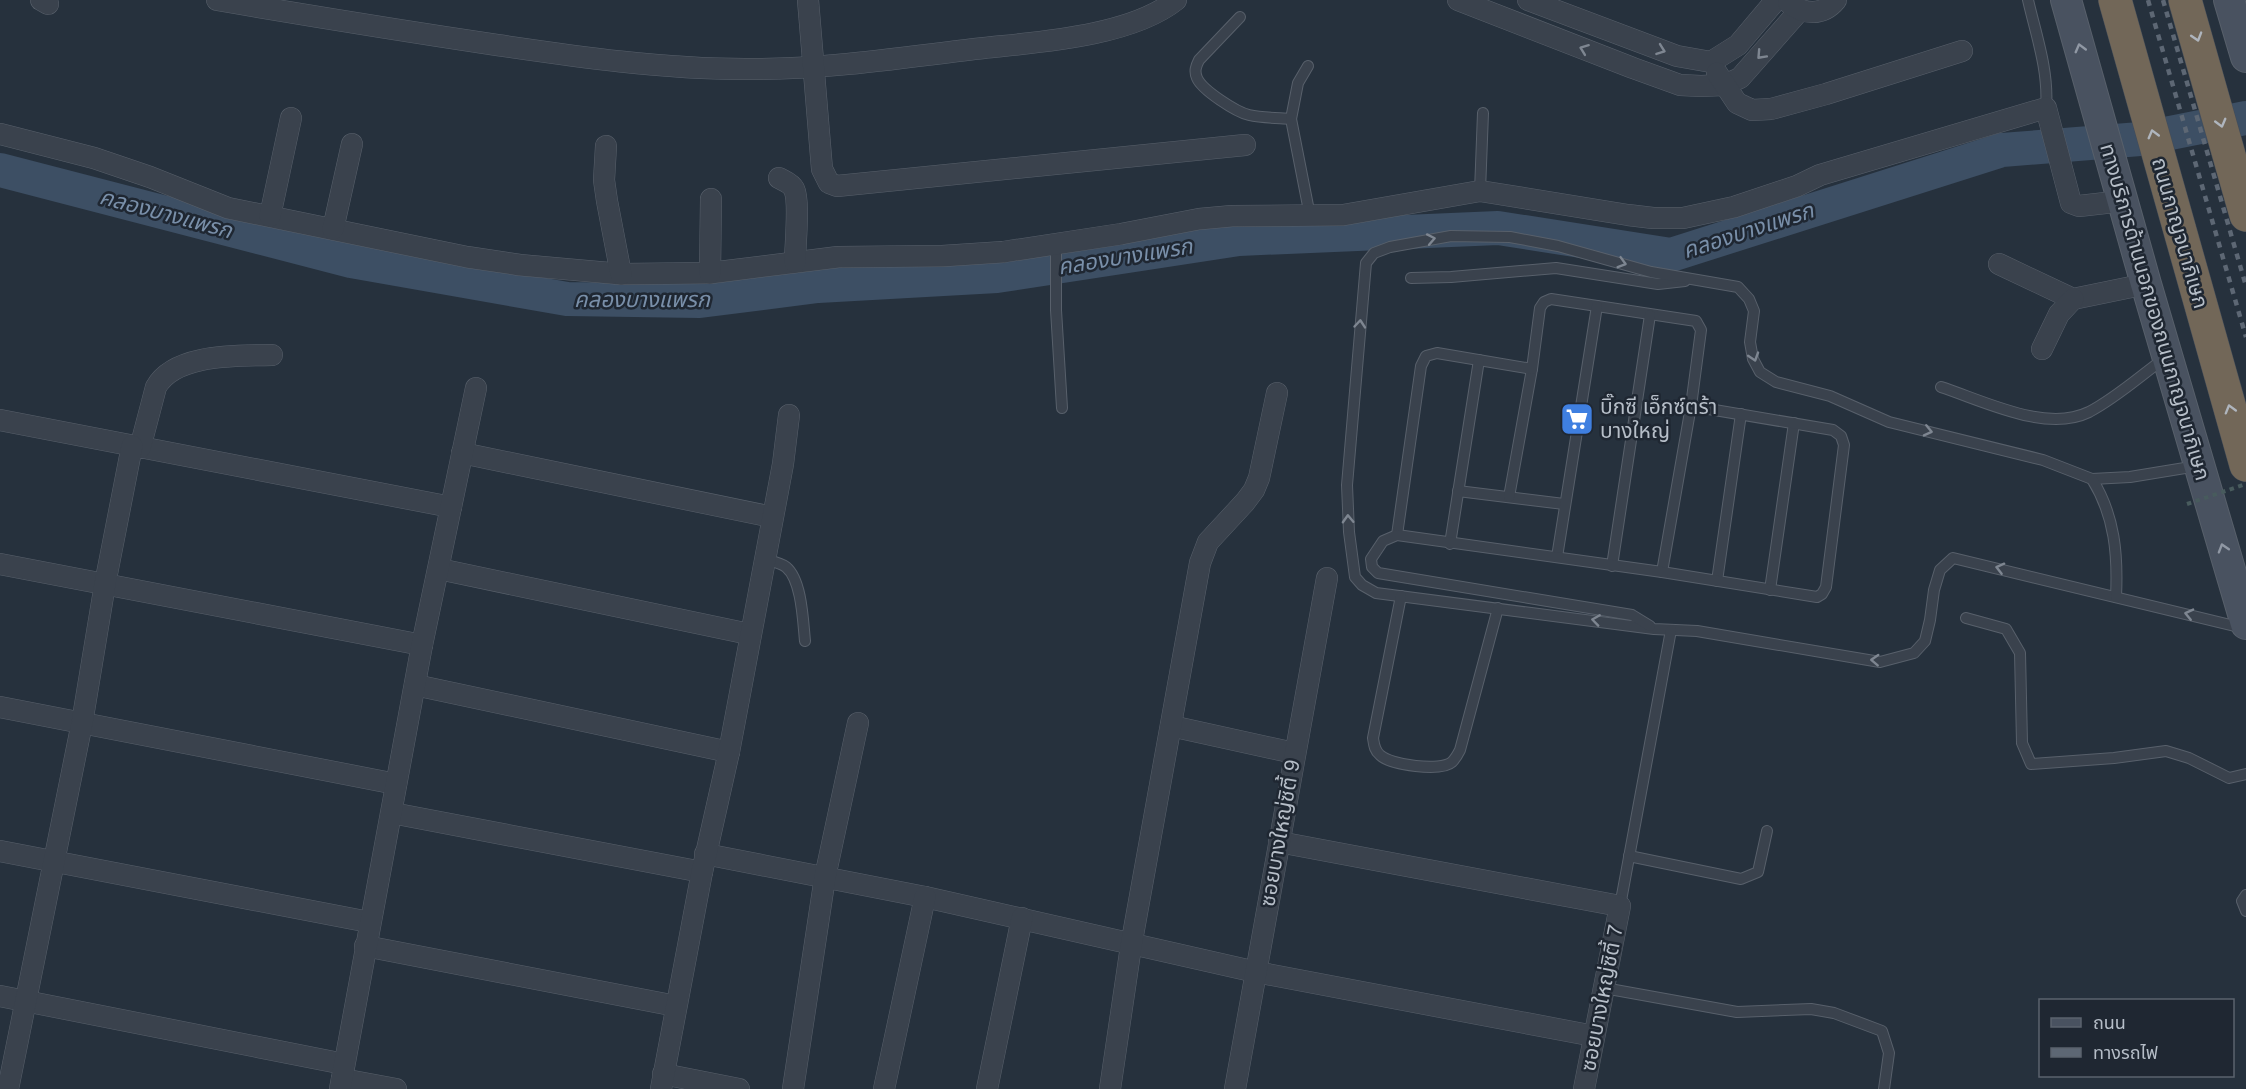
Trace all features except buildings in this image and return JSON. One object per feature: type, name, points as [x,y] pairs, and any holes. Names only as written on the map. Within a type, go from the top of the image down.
[{"type":"highway","name":"ถนนกาญจนาภิเษก","points":[[2115,0],[2246,465]]},
{"type":"highway","points":[[2185,0],[2208,74],[2246,215]]},
{"type":"main road","name":"ทางบริการด้านนอกของถนนกาญจนาภิเษก","points":[[2066,0],[2146,284],[2246,624]]},
{"type":"main road","points":[[2229,0],[2246,57]]},
{"type":"street","points":[[218,0],[554,54],[670,67],[746,69],[814,67],[1090,34],[1135,22],[1169,6],[1176,0]]},
{"type":"street","points":[[808,0],[822,169],[829,183],[837,186],[1245,145]]},
{"type":"street","points":[[1458,0],[1680,85],[1701,87],[1724,85],[1740,78],[1792,5],[1815,13],[1831,7],[1836,0]]},
{"type":"street","points":[[1528,0],[1677,56],[1711,62],[1738,45],[1776,0]]},
{"type":"street","points":[[1711,62],[1737,103],[1752,110],[1771,109],[1826,94],[1962,51]]},
{"type":"street","points":[[0,134],[94,158],[228,208],[467,257],[520,265],[621,274],[710,273],[838,257],[942,256],[1056,250],[1199,219],[1368,212],[1480,191],[1628,215],[1683,218],[1734,207],[1797,186],[1827,173],[2047,113],[2071,203],[2079,206],[2121,193]]},
{"type":"street","points":[[270,216],[291,118]]},
{"type":"street","points":[[333,230],[352,144]]},
{"type":"street","points":[[606,146],[604,180],[621,274]]},
{"type":"street","points":[[779,178],[788,182],[794,189],[797,200],[795,262]]},
{"type":"street","points":[[710,273],[711,199]]},
{"type":"street","points":[[1999,264],[2073,299],[2146,284]]},
{"type":"street","points":[[2042,349],[2060,314],[2073,299]]},
{"type":"street","points":[[8,1089],[24,1000],[82,723],[105,585],[136,447],[156,387],[161,378],[178,368],[204,359],[272,355]]},
{"type":"street","points":[[342,1077],[422,645],[476,388]]},
{"type":"street","points":[[1110,1089],[1131,945],[1200,563],[1208,542],[1254,490],[1259,478],[1277,393]]},
{"type":"street","points":[[739,1089],[662,1081],[704,863],[729,752],[783,464],[789,415]]},
{"type":"street","points":[[0,420],[451,507]]},
{"type":"street","points":[[462,453],[772,517]]},
{"type":"street","points":[[0,564],[422,645]]},
{"type":"street","points":[[439,569],[750,634]]},
{"type":"street","name":"ซอยบางใหญ่ซิตี้ 9","points":[[1235,1089],[1327,578]]},
{"type":"street","points":[[416,685],[729,752]]},
{"type":"street","points":[[0,707],[396,784]]},
{"type":"street","points":[[793,1089],[825,877],[858,723]]},
{"type":"street","points":[[1170,726],[1294,753]]},
{"type":"street","points":[[392,813],[704,863],[825,877],[1022,918],[1256,972],[1594,1036]]},
{"type":"street","points":[[1279,842],[1620,906]]},
{"type":"street","points":[[0,851],[369,922]]},
{"type":"street","points":[[884,1089],[925,897]]},
{"type":"street","name":"ซอยบางใหญ่ซิตี้ 7","points":[[1584,1089],[1620,906]]},
{"type":"street","points":[[987,1089],[1022,918]]},
{"type":"street","points":[[365,945],[676,1006]]},
{"type":"street","points":[[0,996],[396,1089]]},
{"type":"lane","points":[[2028,0],[2046,76],[2047,113]]},
{"type":"lane","points":[[1240,17],[1199,60],[1195,69],[1196,77],[1201,84],[1232,108],[1249,115],[1291,119]]},
{"type":"lane","points":[[1308,66],[1298,83],[1291,119],[1310,216]]},
{"type":"lane","points":[[1480,191],[1483,113]]},
{"type":"lane","points":[[2200,466],[2130,477],[2092,479],[2043,460],[1889,422],[1830,396],[1776,382],[1760,372],[1753,359],[1750,342],[1754,311],[1749,299],[1738,287],[1651,272],[1558,246],[1510,237],[1451,236],[1390,247],[1374,254],[1366,263],[1347,470],[1349,532],[1355,577],[1362,585],[1376,593],[1654,629],[1697,631],[1880,662],[1914,653],[1925,641],[1940,570],[1953,558],[2246,629]]},
{"type":"lane","points":[[1056,250],[1055,284],[1062,408]]},
{"type":"lane","points":[[1411,278],[1556,268],[1658,284],[1697,279]]},
{"type":"lane","points":[[1509,497],[1532,369],[1540,308],[1544,302],[1551,299],[1696,321],[1701,330],[1691,406],[1662,572]]},
{"type":"lane","points":[[1557,557],[1597,306]]},
{"type":"lane","points":[[1612,566],[1650,315]]},
{"type":"lane","points":[[1397,535],[1421,366],[1426,356],[1437,353],[1532,369]]},
{"type":"lane","points":[[1941,387],[2028,416],[2060,420],[2088,412],[2168,356]]},
{"type":"lane","points":[[1450,544],[1479,360]]},
{"type":"lane","points":[[1654,629],[1632,615],[1378,573],[1372,567],[1371,559],[1383,541],[1397,535],[1662,572],[1817,597],[1822,594],[1826,587],[1844,445],[1841,436],[1833,430],[1691,406]]},
{"type":"lane","points":[[1717,581],[1741,414]]},
{"type":"lane","points":[[1770,590],[1794,423]]},
{"type":"lane","points":[[2092,479],[2102,496],[2114,533],[2118,565],[2116,597]]},
{"type":"lane","points":[[1458,491],[1564,504]]},
{"type":"lane","points":[[764,559],[784,566],[791,572],[797,584],[805,641]]},
{"type":"lane","points":[[1401,596],[1373,738],[1375,749],[1381,756],[1413,766],[1442,766],[1452,762],[1460,750],[1498,608]]},
{"type":"lane","points":[[1966,618],[2006,629],[2020,653],[2022,742],[2031,764],[2114,758],[2166,751],[2189,758],[2229,778],[2246,774]]},
{"type":"lane","points":[[1620,906],[1671,630]]},
{"type":"lane","points":[[1629,856],[1741,879],[1758,872],[1767,831]]},
{"type":"lane","points":[[2246,895],[2242,901],[2246,911]]},
{"type":"lane","points":[[1604,988],[1737,1012],[1811,1009],[1834,1013],[1882,1031],[1889,1053],[1884,1089]]},
{"type":"path","points":[[2187,504],[2246,484]]},
{"type":"waterway","name":"คลองบางแพรก","points":[[0,170],[351,261],[567,299],[700,301],[818,286],[997,276],[1239,239],[1498,228],[1671,255],[2002,150],[2140,139],[2246,118]]},
{"type":"railway","points":[[2148,0],[2246,337]]},
{"type":"railway","points":[[2163,0],[2246,286]]},
{"type":"place","name":"บิ๊กซี เอ็กซ์ตร้า บางใหญ่","points":[[1577,419]]}]
